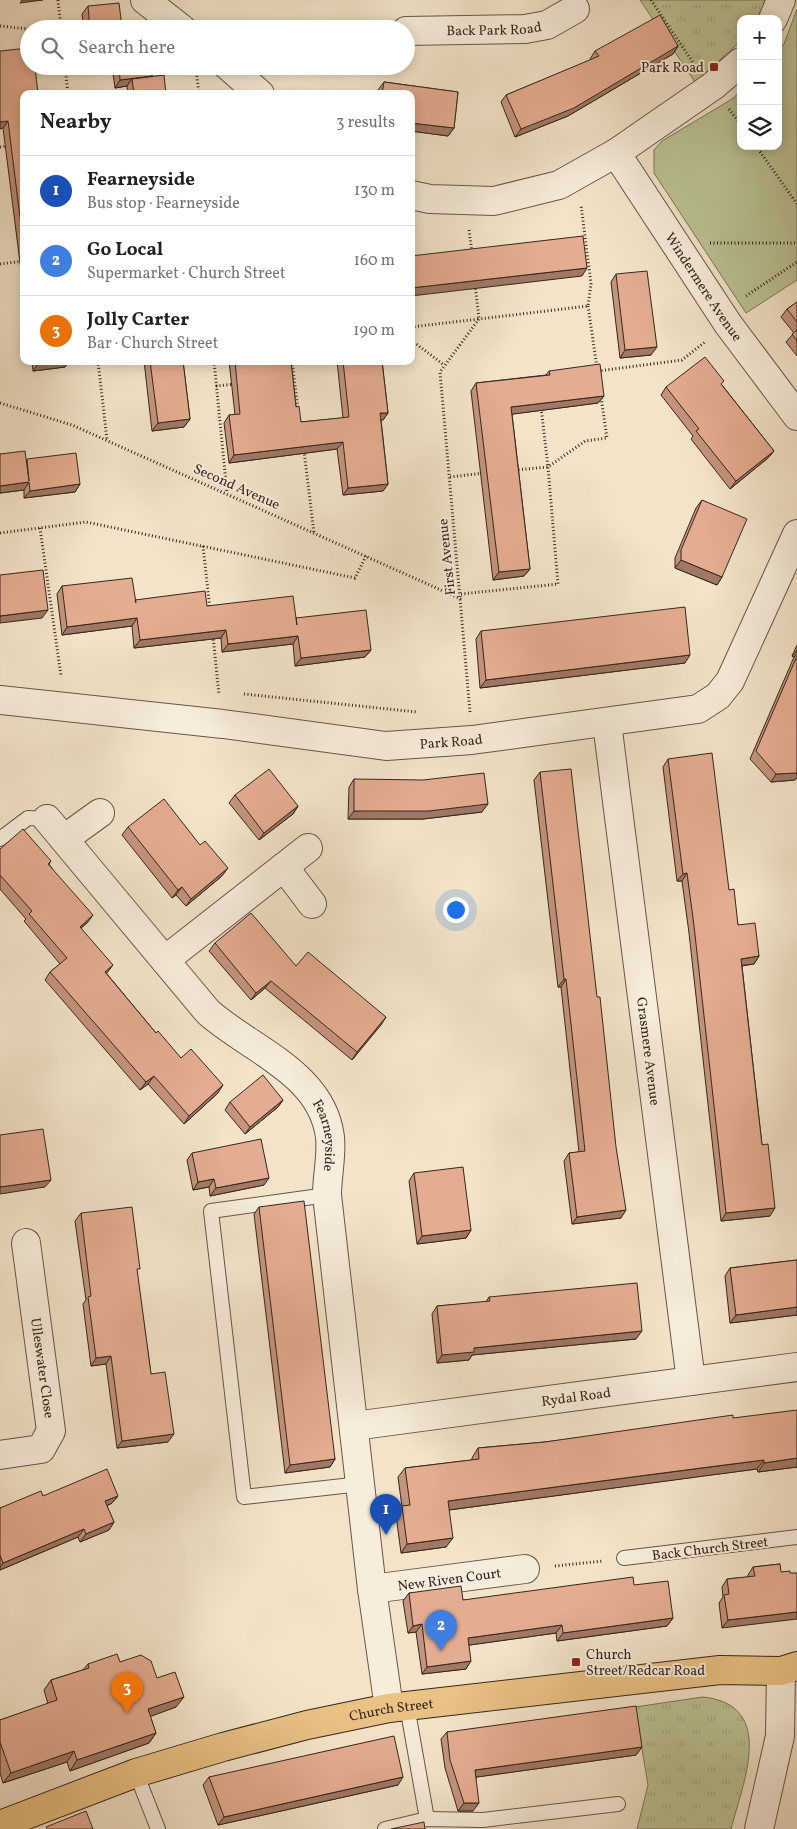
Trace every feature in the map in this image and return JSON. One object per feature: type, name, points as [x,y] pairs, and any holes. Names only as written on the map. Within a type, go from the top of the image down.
[{"type":"main road","name":"Church Street","points":[[0,1825],[136,1773],[279,1732],[398,1707],[720,1670],[789,1669]]},
{"type":"street","points":[[145,0],[171,20]]},
{"type":"street","points":[[774,15],[781,0]]},
{"type":"street","name":"Back Park Road","points":[[415,32],[525,29],[547,24],[576,9]]},
{"type":"street","points":[[415,195],[430,199],[466,202],[494,201],[559,185],[616,153],[710,88],[737,65]]},
{"type":"street","points":[[238,75],[255,90]]},
{"type":"street","name":"Windermere Avenue","points":[[616,153],[724,319],[797,416]]},
{"type":"street","name":"Park Road","points":[[0,700],[223,724],[386,746],[472,740],[607,723],[698,709],[718,696],[730,681],[797,534]]},
{"type":"street","name":"Grasmere Avenue","points":[[607,723],[691,1381]]},
{"type":"street","points":[[56,829],[100,813]]},
{"type":"street","name":"Fearneyside","points":[[56,829],[208,1012],[223,1026],[292,1072],[311,1091],[324,1115],[330,1136],[327,1195],[372,1589],[398,1707]]},
{"type":"street","points":[[165,960],[308,848]]},
{"type":"street","points":[[284,867],[312,904]]},
{"type":"street","name":"Ulleswater Close","points":[[0,1455],[41,1449],[51,1431],[26,1243]]},
{"type":"street","name":"Rydal Road","points":[[354,1426],[797,1366]]},
{"type":"street","name":"New Riven Court","points":[[372,1589],[525,1569]]},
{"type":"street","points":[[759,1829],[780,1736],[789,1669]]},
{"type":"lane","points":[[0,839],[28,818],[56,829]]},
{"type":"lane","points":[[327,1195],[211,1211],[244,1497],[361,1484]]},
{"type":"lane","name":"Back Church Street","points":[[624,1558],[797,1537]]},
{"type":"lane","points":[[398,1707],[427,1819]]},
{"type":"lane","points":[[136,1773],[158,1829]]},
{"type":"lane","points":[[385,1829],[427,1819],[483,1820],[618,1804]]},
{"type":"path","points":[[58,0],[60,20]]},
{"type":"path","points":[[651,0],[710,88]]},
{"type":"path","points":[[0,26],[20,28]]},
{"type":"path","points":[[66,75],[68,90]]},
{"type":"path","points":[[197,75],[198,90]]},
{"type":"path","points":[[0,147],[16,146]]},
{"type":"path","points":[[759,150],[797,204]]},
{"type":"path","points":[[577,175],[591,284],[588,306],[599,381]]},
{"type":"path","points":[[466,202],[472,260]]},
{"type":"path","points":[[675,243],[797,243]]},
{"type":"path","points":[[0,264],[20,262]]},
{"type":"path","points":[[597,371],[682,360],[724,319],[797,262]]},
{"type":"path","points":[[415,343],[445,365],[479,319],[475,280]]},
{"type":"path","points":[[415,327],[588,306]]},
{"type":"path","points":[[98,365],[107,440]]},
{"type":"path","points":[[214,365],[227,494]]},
{"type":"path","points":[[292,365],[299,416]]},
{"type":"path","name":"First Avenue","points":[[445,365],[440,372],[461,594],[472,740]]},
{"type":"path","points":[[284,378],[294,377]]},
{"type":"path","points":[[216,386],[245,383]]},
{"type":"path","points":[[509,471],[548,467],[585,441],[607,438],[600,390]]},
{"type":"path","points":[[461,594],[558,584],[541,402]]},
{"type":"path","name":"Second Avenue","points":[[0,403],[72,425],[461,599]]},
{"type":"path","points":[[303,445],[314,533]]},
{"type":"path","points":[[450,477],[489,473]]},
{"type":"path","points":[[0,533],[86,522],[356,578],[366,556]]},
{"type":"path","points":[[40,528],[65,707]]},
{"type":"path","points":[[203,546],[210,614]]},
{"type":"path","points":[[212,634],[223,724]]},
{"type":"path","points":[[525,1569],[624,1558]]},
{"type":"green space","points":[[640,0],[766,0],[759,15],[737,15],[737,45],[695,82]]},
{"type":"green space","points":[[797,9],[797,280],[746,313],[654,173],[654,150],[662,141],[737,95],[737,150],[782,150],[782,46]]},
{"type":"green space","points":[[703,1697],[726,1703],[740,1714],[748,1730],[747,1769],[731,1829],[637,1829],[648,1785],[635,1707]]},
{"type":"building","points":[[119,3],[121,20],[89,20],[88,6]]},
{"type":"building","points":[[660,15],[678,46],[574,108],[521,129],[506,95],[599,56],[595,51]]},
{"type":"building","points":[[20,49],[20,75],[36,75],[38,90],[20,90],[20,217],[8,121],[0,122],[0,51]]},
{"type":"building","points":[[120,75],[152,75],[152,76],[120,80]]},
{"type":"building","points":[[164,75],[166,90],[133,90],[132,79]]},
{"type":"building","points":[[384,82],[458,92],[454,128],[415,123],[415,90],[383,90]]},
{"type":"building","points":[[583,236],[587,268],[415,288],[415,256]]},
{"type":"building","points":[[647,271],[657,347],[625,350],[616,274]]},
{"type":"building","points":[[797,302],[797,322],[787,309]]},
{"type":"building","points":[[797,330],[797,341],[792,334]]},
{"type":"building","points":[[705,357],[724,381],[721,384],[774,451],[736,481],[696,431],[699,429],[666,387]]},
{"type":"building","points":[[600,364],[604,396],[511,407],[530,569],[499,572],[476,383],[550,375],[549,371]]},
{"type":"building","points":[[151,365],[183,365],[190,419],[158,423]]},
{"type":"building","points":[[235,365],[291,365],[296,407],[299,406],[301,422],[349,417],[343,365],[382,365],[388,413],[380,413],[388,484],[348,488],[343,442],[234,455],[229,415],[240,414]]},
{"type":"building","points":[[25,451],[29,481],[27,459],[76,453],[80,484],[30,491],[29,482],[0,486],[0,454]]},
{"type":"building","points":[[702,500],[747,519],[722,577],[681,560],[681,550]]},
{"type":"building","points":[[43,570],[48,610],[0,616],[0,575]]},
{"type":"building","points":[[132,578],[136,600],[205,591],[207,606],[293,596],[296,618],[366,610],[371,650],[301,658],[298,636],[228,644],[226,630],[140,640],[137,618],[67,627],[62,586]]},
{"type":"building","points":[[685,607],[690,655],[486,680],[481,631]]},
{"type":"building","points":[[797,656],[797,773],[776,774],[756,751]]},
{"type":"building","points":[[712,753],[729,890],[734,889],[738,925],[755,923],[759,956],[741,959],[762,1145],[768,1144],[775,1208],[726,1213],[694,926],[687,873],[683,874],[668,759]]},
{"type":"building","points":[[269,769],[298,806],[264,833],[235,795]]},
{"type":"building","points":[[571,769],[597,997],[600,997],[616,1147],[626,1210],[577,1217],[569,1153],[585,1151],[540,772]]},
{"type":"building","points":[[484,773],[488,804],[429,811],[354,811],[354,779],[423,780]]},
{"type":"building","points":[[164,799],[200,845],[205,841],[228,868],[191,899],[182,887],[178,890],[128,827]]},
{"type":"building","points":[[23,829],[51,861],[48,864],[93,915],[80,927],[113,965],[105,972],[156,1033],[158,1031],[181,1058],[191,1049],[223,1085],[189,1116],[154,1076],[146,1082],[50,972],[67,958],[29,914],[32,911],[0,875],[0,849]]},
{"type":"building","points":[[251,913],[296,966],[308,952],[386,1017],[357,1052],[271,981],[256,993],[215,943]]},
{"type":"building","points":[[263,1075],[283,1100],[250,1127],[230,1102]]},
{"type":"building","points":[[43,1129],[51,1180],[0,1187],[0,1135]]},
{"type":"building","points":[[261,1139],[269,1178],[216,1188],[214,1179],[198,1182],[192,1153]]},
{"type":"building","points":[[463,1167],[471,1230],[422,1236],[414,1173]]},
{"type":"building","points":[[304,1201],[335,1459],[290,1465],[259,1207]]},
{"type":"building","points":[[132,1207],[140,1269],[137,1269],[151,1374],[165,1372],[174,1434],[122,1441],[111,1356],[96,1358],[88,1297],[91,1296],[81,1213]]},
{"type":"building","points":[[797,1260],[797,1307],[736,1315],[730,1268]]},
{"type":"building","points":[[637,1283],[642,1331],[474,1348],[474,1352],[442,1355],[437,1306],[490,1301],[489,1297]]},
{"type":"building","points":[[797,1410],[797,1458],[764,1463],[764,1460],[448,1501],[453,1538],[407,1544],[402,1506],[410,1505],[405,1468],[479,1459],[478,1448],[545,1442],[733,1415],[733,1418]]},
{"type":"building","points":[[107,1469],[118,1496],[105,1501],[114,1522],[86,1534],[84,1529],[3,1563],[0,1555],[0,1508],[41,1491],[43,1496]]},
{"type":"building","points":[[780,1564],[781,1572],[790,1571],[790,1573],[797,1573],[797,1612],[728,1620],[724,1595],[729,1594],[727,1579],[755,1576],[753,1567]]},
{"type":"building","points":[[633,1577],[634,1585],[668,1581],[673,1618],[563,1633],[562,1625],[468,1638],[471,1661],[427,1667],[422,1624],[413,1626],[409,1593],[461,1586],[463,1600]]},
{"type":"building","points":[[117,1654],[120,1662],[141,1655],[151,1661],[157,1678],[175,1672],[184,1697],[148,1709],[156,1733],[77,1760],[74,1751],[11,1773],[0,1742],[0,1720],[57,1700],[51,1680],[89,1668],[88,1664]]},
{"type":"building","points":[[636,1706],[642,1747],[475,1770],[479,1803],[464,1803],[450,1760],[447,1732]]},
{"type":"building","points":[[394,1736],[403,1777],[224,1817],[209,1777]]},
{"type":"building","points":[[86,1811],[93,1829],[47,1829],[46,1827]]},
{"type":"building","points":[[424,1822],[425,1829],[391,1829]]},
{"type":"place","name":"Park Road","points":[[714,67]]},
{"type":"place","name":"Fearneyside","points":[[386,1535]]},
{"type":"place","name":"Go Local","points":[[441,1651]]},
{"type":"place","name":"Church Street/Redcar Road","points":[[576,1662]]},
{"type":"place","name":"Jolly Carter","points":[[127,1713]]}]
